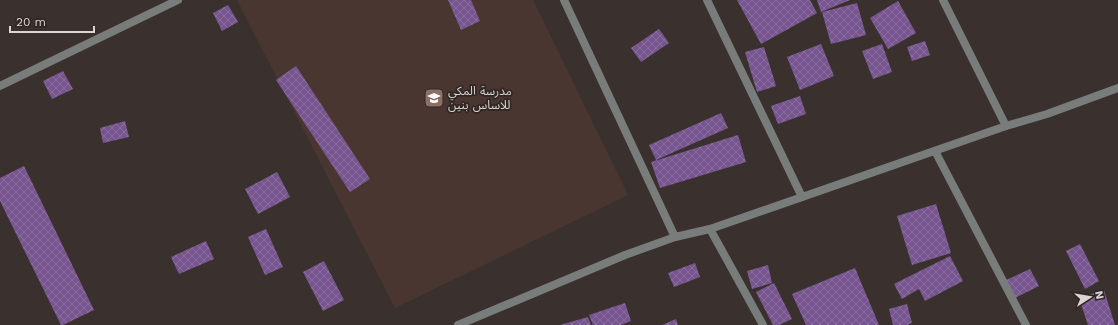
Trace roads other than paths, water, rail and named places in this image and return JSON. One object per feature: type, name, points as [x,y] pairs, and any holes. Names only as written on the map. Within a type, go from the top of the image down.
[{"type":"street","points":[[0,86],[178,0]]},
{"type":"street","points":[[564,0],[675,237]]},
{"type":"street","points":[[707,0],[802,197]]},
{"type":"street","points":[[943,0],[1006,126]]},
{"type":"street","points":[[458,325],[625,255],[675,237],[710,229],[1006,126],[1047,114],[1118,88]]},
{"type":"street","points":[[935,151],[1026,325]]},
{"type":"street","points":[[710,229],[763,325]]},
{"type":"place","name":"مدرسة المكي للاساس بنين","points":[[434,98]]}]
